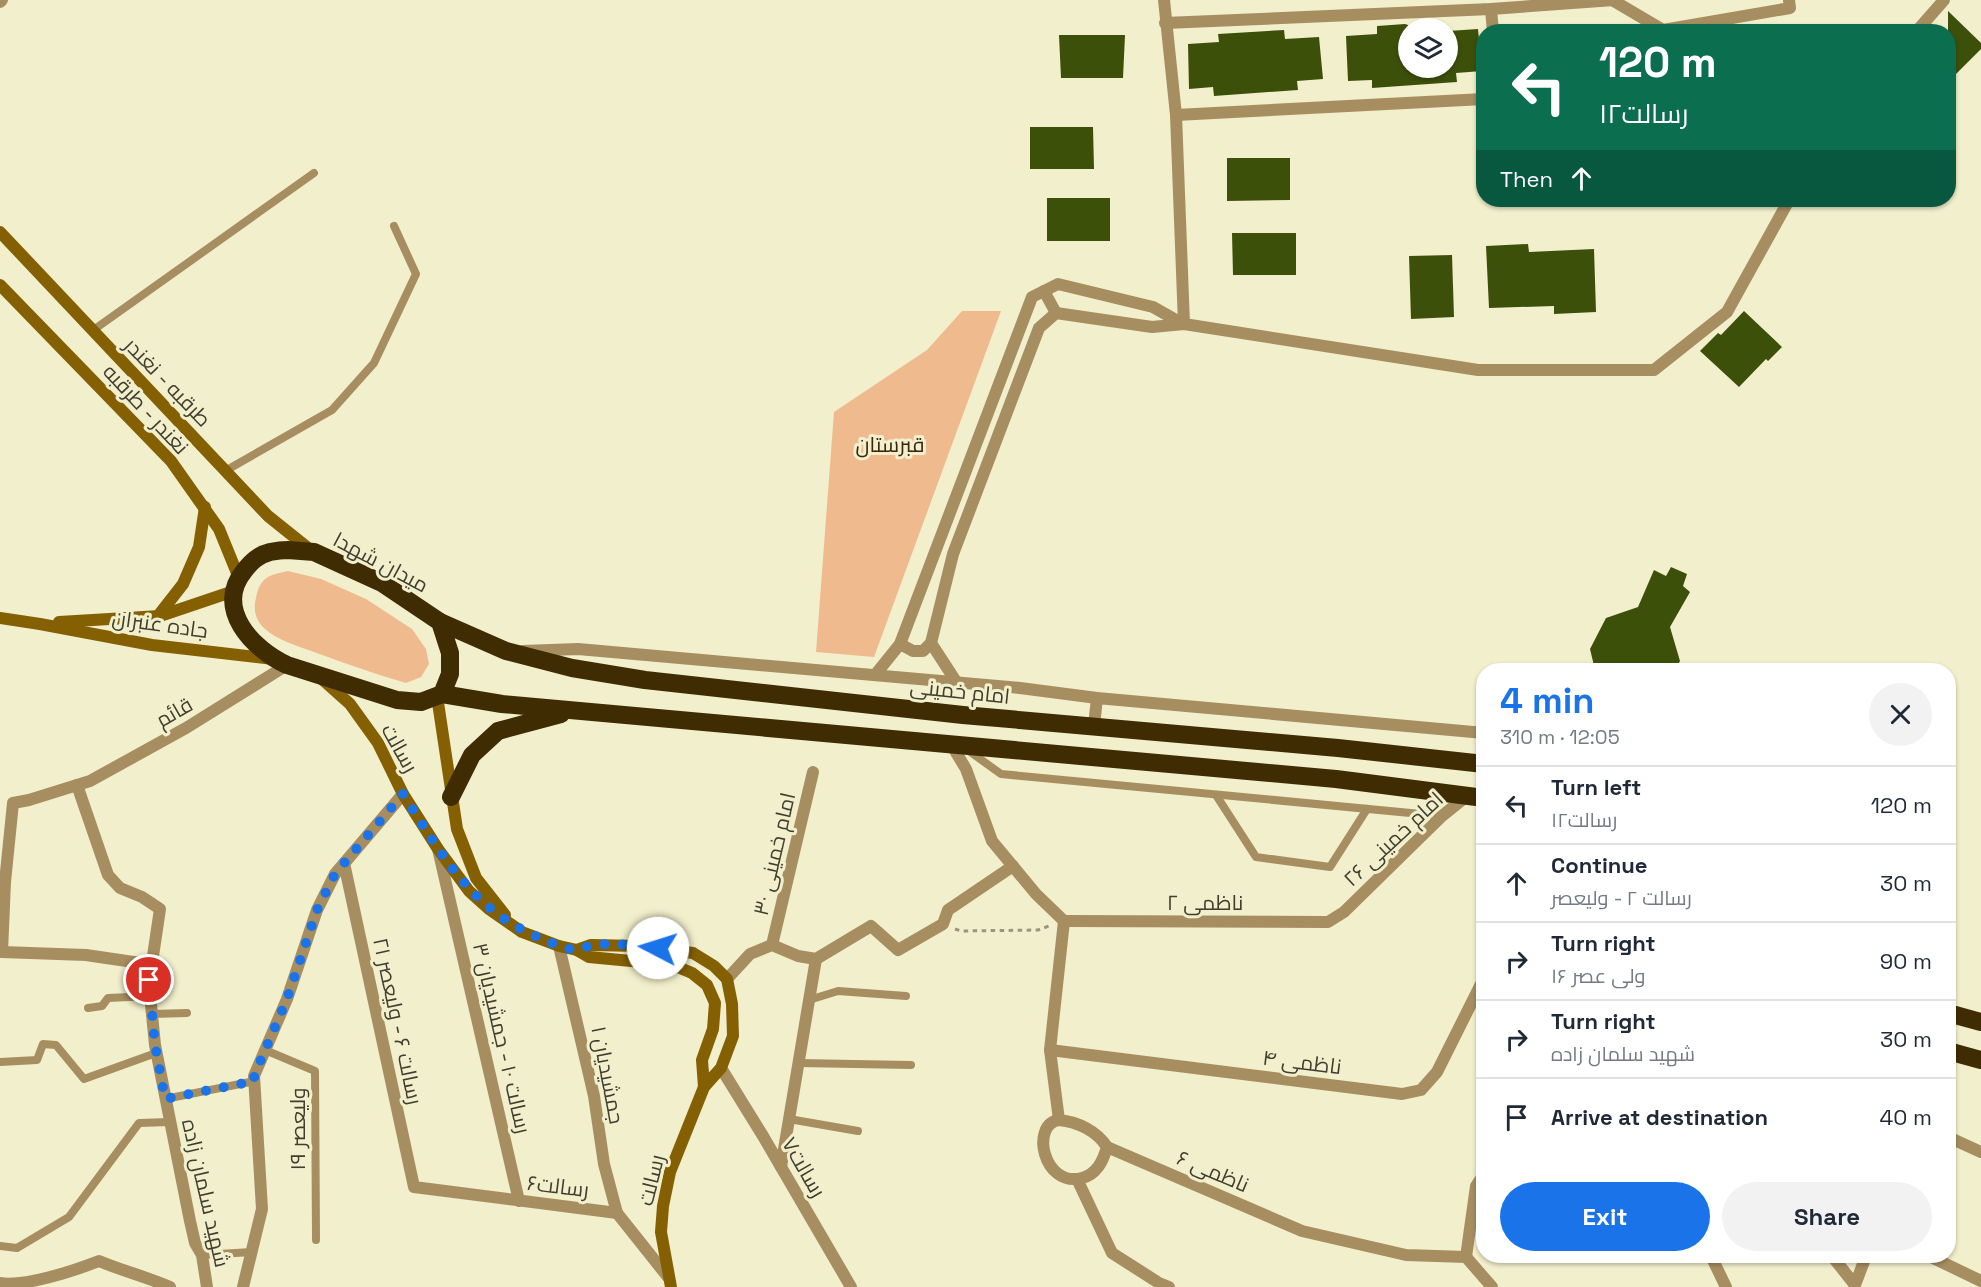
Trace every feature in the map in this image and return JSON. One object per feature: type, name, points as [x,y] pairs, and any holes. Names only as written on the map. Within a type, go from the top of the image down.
[{"type":"highway","name":"میدان شهدا","points":[[236,584],[254,559],[268,552],[288,550],[314,552],[382,584],[440,621],[450,653],[450,674],[439,695]]},
{"type":"highway","points":[[236,584],[232,604],[247,637],[280,662],[397,700],[421,702],[439,695],[572,711],[1325,778],[1476,796]]},
{"type":"highway","name":"امام خمینی","points":[[440,621],[506,651],[572,668],[645,680],[963,715],[1476,762]]},
{"type":"highway","points":[[450,797],[471,755],[498,731],[572,711]]},
{"type":"highway","points":[[1956,1015],[1981,1022]]},
{"type":"highway","points":[[1956,1053],[1981,1060]]},
{"type":"street","points":[[1164,0],[1176,115],[1184,324]]},
{"type":"street","points":[[1165,23],[1491,9],[1614,0],[1653,24]]},
{"type":"street","points":[[1698,24],[1790,8],[1789,0]]},
{"type":"street","points":[[1923,24],[1944,0]]},
{"type":"street","points":[[1491,9],[1492,24]]},
{"type":"street","points":[[1176,115],[1476,99]]},
{"type":"street","points":[[900,644],[913,651],[923,651],[932,643],[953,554],[1039,328],[1056,313],[1152,327],[1184,324],[1478,370],[1654,370],[1727,312],[1785,207]]},
{"type":"street","name":"طرقبه - نغندر","points":[[0,232],[268,516],[314,552]]},
{"type":"street","points":[[875,675],[900,644],[1032,297],[1058,284],[1153,307],[1184,324]]},
{"type":"street","name":"نغندر - طرقبه","points":[[0,285],[171,461],[219,530],[236,584]]},
{"type":"street","points":[[1044,291],[1056,313]]},
{"type":"street","points":[[158,616],[183,584],[199,547],[205,507]]},
{"type":"street","name":"جاده عنبران","points":[[40,624],[158,616],[236,584]]},
{"type":"street","name":"جاده عنبران","points":[[0,618],[152,645],[280,662]]},
{"type":"street","points":[[932,643],[957,683]]},
{"type":"street","points":[[506,651],[578,649],[1020,688],[1097,698],[1476,732]]},
{"type":"street","name":"قائم","points":[[147,964],[86,955],[2,952],[5,882],[13,803],[90,781],[186,728],[280,662]]},
{"type":"street","name":"رسالت","points":[[319,676],[350,704],[378,744],[403,794],[438,849],[469,891],[489,909],[522,932],[577,950],[589,957],[673,965],[692,973],[707,985],[715,1004],[713,1029],[702,1060],[704,1087]]},
{"type":"street","name":"رسالت","points":[[439,695],[450,797],[457,829],[476,878],[511,923]]},
{"type":"street","points":[[1094,726],[1097,698]]},
{"type":"street","points":[[956,744],[992,841],[1036,894],[1064,921],[1050,1050],[1059,1120]]},
{"type":"street","name":"امام خمینی ۳۰","points":[[772,945],[813,772]]},
{"type":"street","name":"شهید سلمان زاده","points":[[77,785],[108,875],[120,888],[142,897],[160,909],[153,956],[147,964],[156,1053],[195,1243],[202,1255],[207,1287]]},
{"type":"street","points":[[243,1287],[262,1209],[254,1076],[287,999],[317,910],[335,874],[403,794]]},
{"type":"street","name":"امام خمینی ۲۶","points":[[1344,912],[1442,816],[1476,796]]},
{"type":"street","name":"رسالت ۱۰ - جمشیدیان ۳","points":[[438,849],[519,1201]]},
{"type":"street","name":"رسالت ۶ - ولیعصر ۲۱","points":[[344,863],[414,1187]]},
{"type":"street","points":[[727,980],[750,954],[772,945],[798,956],[816,959],[871,926],[898,950],[943,924],[948,910],[1013,866]]},
{"type":"street","name":"ناظمی ۲","points":[[1064,921],[1328,921],[1344,912]]},
{"type":"street","name":"رسالت","points":[[577,950],[591,945],[630,946],[693,953],[714,966],[727,980],[732,1004],[733,1036],[721,1068],[704,1087],[670,1172],[663,1206],[661,1232],[669,1282]]},
{"type":"street","name":"جمشیدیان ۱","points":[[559,946],[594,1096],[604,1164],[618,1213]]},
{"type":"street","points":[[781,1167],[816,959]]},
{"type":"street","name":"ناظمی ۴","points":[[1050,1050],[1402,1094],[1421,1090],[1437,1072],[1476,994]]},
{"type":"street","name":"رسالت۷","points":[[721,1068],[851,1287]]},
{"type":"street","points":[[1059,1120],[1079,1125],[1093,1132],[1102,1139],[1107,1147],[1103,1159],[1089,1176],[1065,1179],[1055,1173],[1044,1152],[1043,1137],[1047,1126],[1052,1121],[1059,1120]]},
{"type":"street","points":[[1956,1141],[1981,1152]]},
{"type":"street","name":"ناظمی ۶","points":[[1107,1147],[1302,1231],[1406,1255],[1466,1257]]},
{"type":"street","points":[[1077,1179],[1112,1253],[1169,1287]]},
{"type":"street","points":[[1476,1186],[1466,1257],[1491,1287]]},
{"type":"street","name":"رسالت۶","points":[[414,1187],[618,1213]]},
{"type":"street","points":[[618,1213],[669,1282]]},
{"type":"street","points":[[0,1283],[6,1286],[34,1287],[99,1261],[120,1270],[149,1277],[170,1287]]},
{"type":"street","points":[[1714,1263],[1726,1287]]},
{"type":"street","points":[[1838,1263],[1855,1285],[1863,1263]]},
{"type":"street","points":[[1944,1263],[1981,1281]]},
{"type":"lane","points":[[92,331],[314,173]]},
{"type":"lane","points":[[225,471],[332,410],[374,363],[416,274],[394,226]]},
{"type":"lane","points":[[956,744],[1001,774],[1442,816]]},
{"type":"lane","points":[[1216,795],[1257,857],[1330,867],[1367,809]]},
{"type":"lane","points":[[809,1000],[838,991],[906,996]]},
{"type":"lane","points":[[88,1008],[102,1006],[108,998],[150,996]]},
{"type":"lane","points":[[152,1014],[188,1012]]},
{"type":"lane","points":[[0,1062],[37,1060],[43,1044],[56,1045],[84,1078],[156,1053]]},
{"type":"lane","name":"ولیعصر ۱۹","points":[[265,1050],[315,1071],[316,1240]]},
{"type":"lane","points":[[799,1063],[911,1065]]},
{"type":"lane","points":[[165,1099],[255,1081]]},
{"type":"lane","points":[[789,1119],[858,1131]]},
{"type":"lane","points":[[0,1246],[17,1248],[69,1217],[139,1123],[170,1122]]},
{"type":"lane","points":[[202,1255],[252,1252]]},
{"type":"path","points":[[943,924],[961,931],[1038,930],[1064,921]]},
{"type":"green space","name":"قبرستان","points":[[962,311],[1001,311],[874,657],[816,652],[834,412],[927,350]]},
{"type":"green space","points":[[288,571],[321,579],[366,599],[412,629],[426,649],[429,664],[421,677],[406,683],[294,645],[269,632],[261,625],[256,614],[258,591],[266,578]]},
{"type":"building","points":[[1948,11],[1981,43],[1981,49],[1956,74],[1956,24],[1948,24]]},
{"type":"building","points":[[1398,24],[1398,78],[1457,78],[1457,82],[1372,88],[1372,80],[1348,81],[1346,36],[1377,34],[1377,26]]},
{"type":"building","points":[[1476,29],[1476,71],[1458,73],[1458,30]]},
{"type":"building","points":[[1284,30],[1285,39],[1319,37],[1323,79],[1297,81],[1298,90],[1214,96],[1213,87],[1189,89],[1188,44],[1219,42],[1218,34]]},
{"type":"building","points":[[1059,35],[1125,35],[1123,78],[1061,78]]},
{"type":"building","points":[[1030,127],[1093,127],[1094,169],[1030,169]]},
{"type":"building","points":[[1227,158],[1290,158],[1290,200],[1227,201]]},
{"type":"building","points":[[1047,198],[1110,198],[1110,241],[1047,241]]},
{"type":"building","points":[[1232,233],[1296,233],[1296,275],[1233,275]]},
{"type":"building","points":[[1528,244],[1529,252],[1594,249],[1596,312],[1554,314],[1554,306],[1489,308],[1486,246]]},
{"type":"building","points":[[1452,255],[1454,317],[1411,319],[1409,256]]},
{"type":"building","points":[[1744,311],[1782,347],[1768,361],[1766,359],[1739,387],[1700,351],[1718,333],[1721,335]]},
{"type":"building","points":[[1671,567],[1687,574],[1683,586],[1690,592],[1670,627],[1679,663],[1593,663],[1590,649],[1606,618],[1638,607],[1654,570],[1666,576]]},
{"type":"route","points":[[149,980],[155,1045],[165,1099],[255,1081],[254,1076],[287,999],[317,910],[335,874],[403,794],[438,849],[469,891],[489,909],[522,932],[577,950],[591,945],[658,948]]}]
